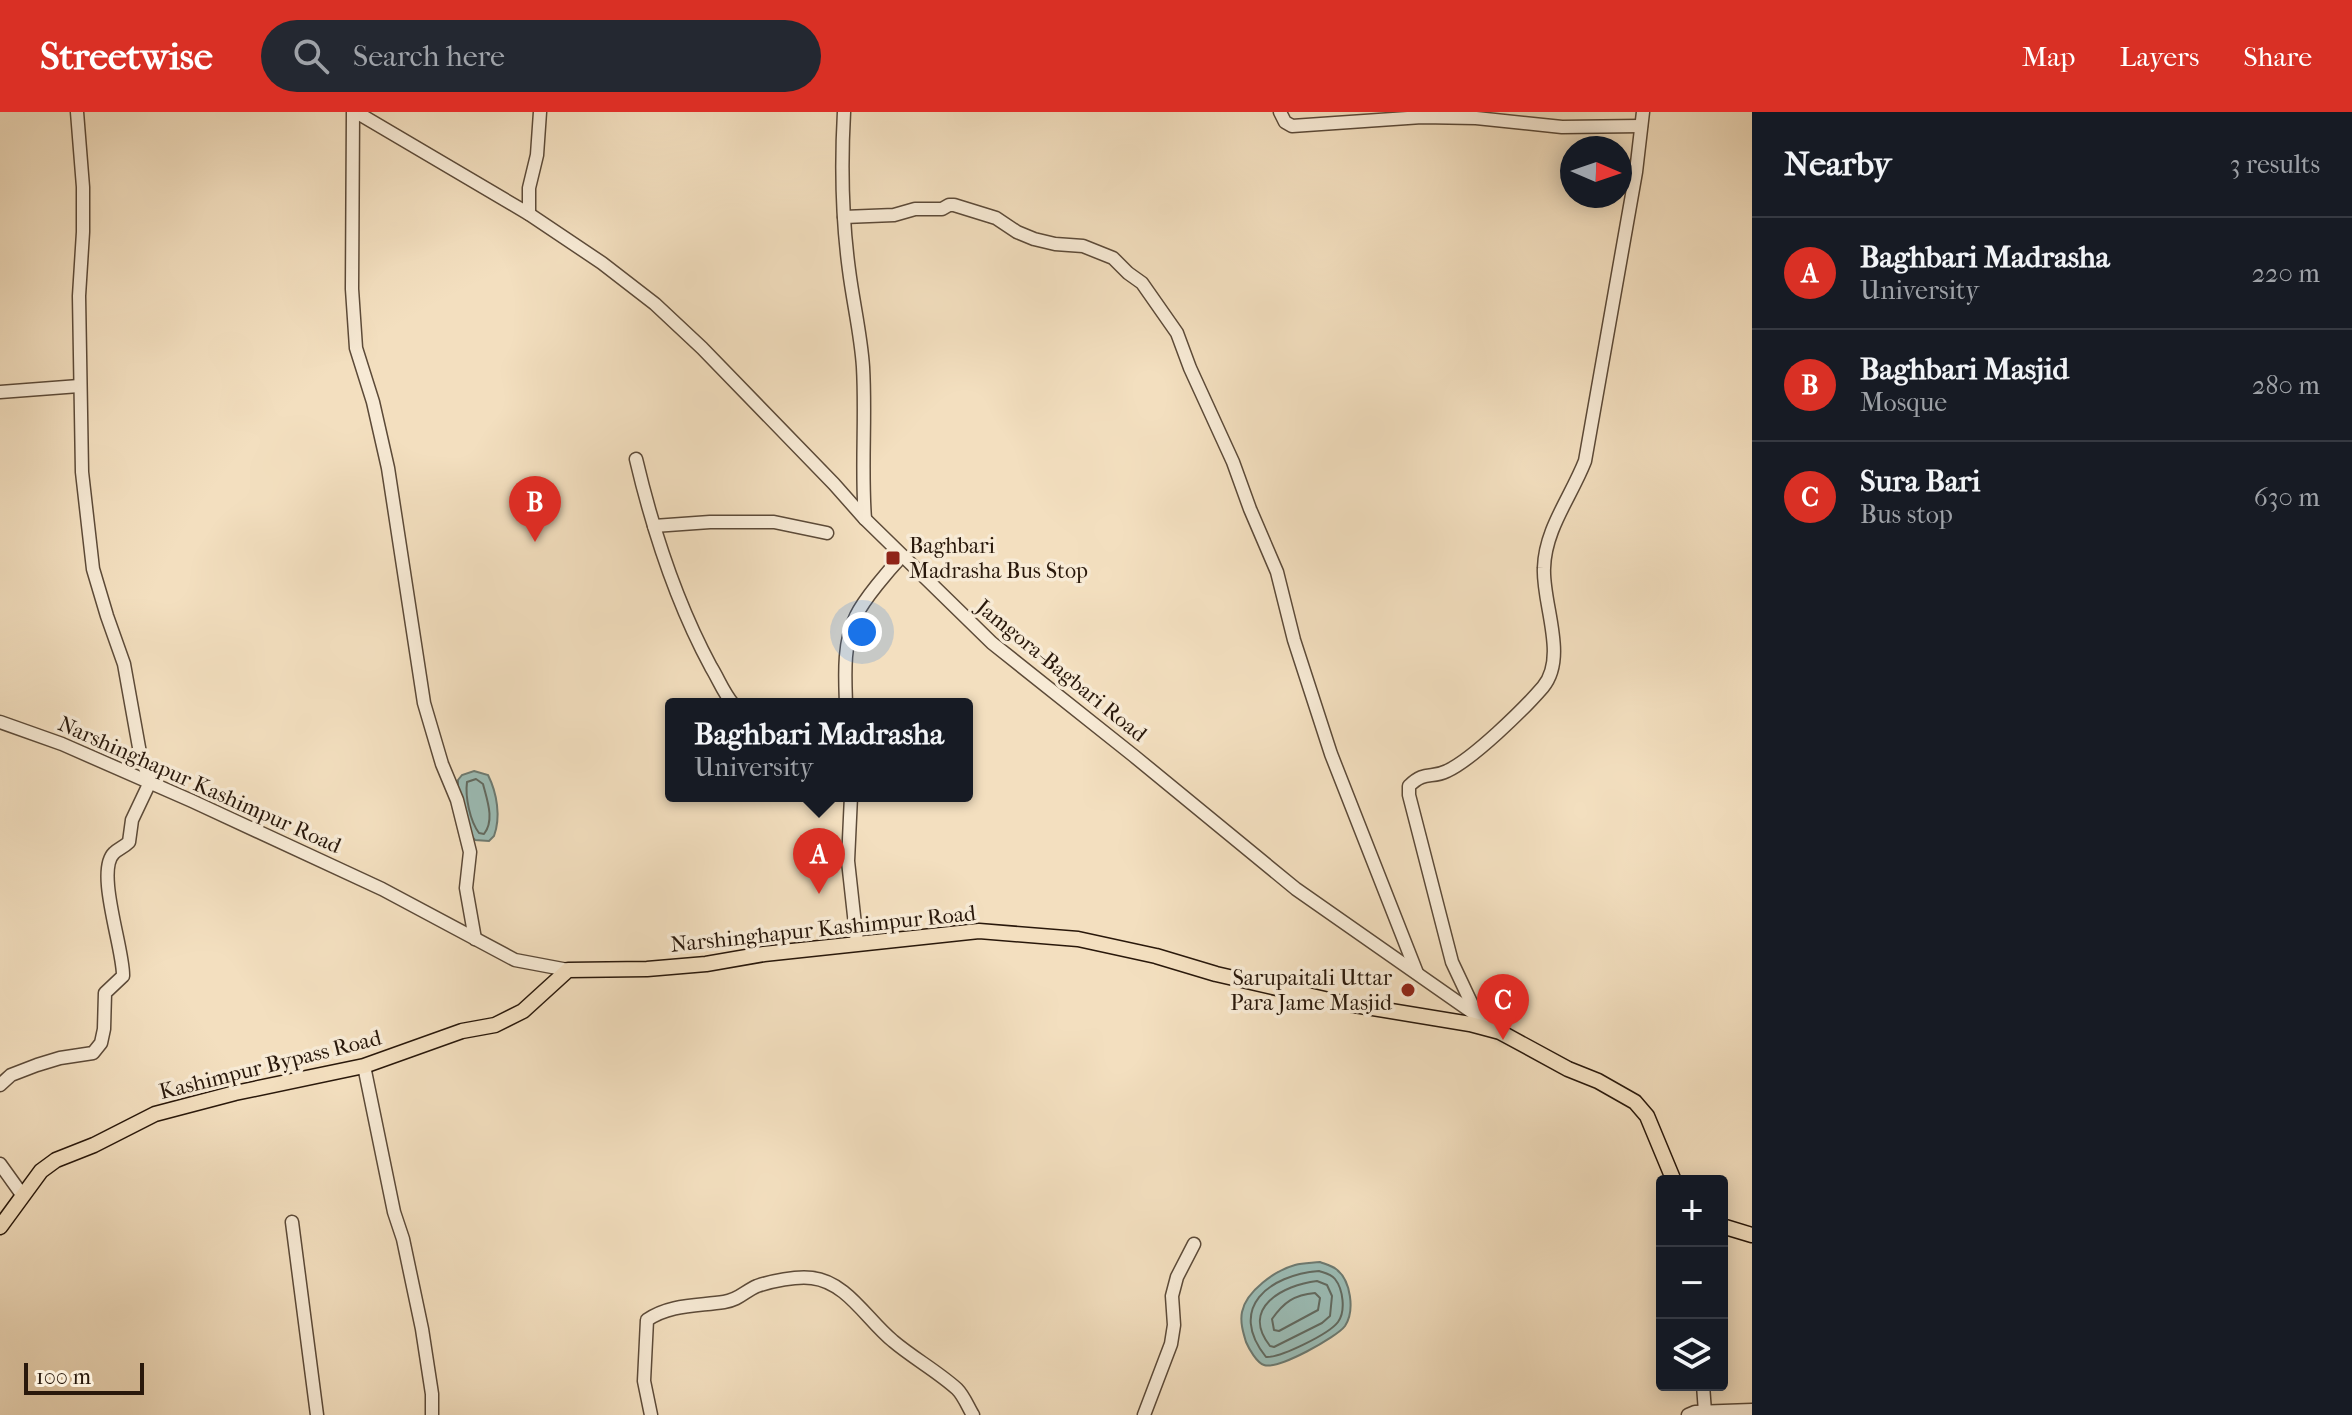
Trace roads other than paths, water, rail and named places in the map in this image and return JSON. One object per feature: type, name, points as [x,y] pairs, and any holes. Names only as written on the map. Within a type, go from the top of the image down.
[{"type":"main road","name":"Narshinghapur Kashimpur Road","points":[[568,970],[691,965],[979,931],[1078,939],[1342,1003],[1470,1024],[1500,1032],[1635,1102],[1647,1116],[1671,1175]]},
{"type":"main road","name":"Kashimpur Bypass Road","points":[[0,1227],[41,1171],[56,1160],[94,1145],[155,1114],[235,1093],[364,1066],[462,1031],[504,1022],[523,1011],[568,970]]},
{"type":"main road","points":[[1728,1228],[1752,1235]]},
{"type":"street","points":[[0,1085],[11,1075],[60,1058],[93,1053],[101,1043],[105,993],[123,976],[120,947],[108,901],[109,861],[114,852],[129,842],[132,820],[150,782],[140,753],[124,664],[93,569],[82,472],[79,296],[83,217],[77,112]]},
{"type":"street","points":[[355,112],[352,289],[356,348],[373,402],[388,468],[424,703],[442,764],[457,800],[470,852],[466,888],[475,939]]},
{"type":"street","name":"Jamgora-Bagbari Road","points":[[355,112],[529,214],[602,263],[655,304],[702,348],[865,519],[992,643],[1296,889],[1500,1032]]},
{"type":"street","points":[[529,214],[529,188],[537,155],[540,112]]},
{"type":"street","points":[[844,112],[844,217],[863,363],[865,519]]},
{"type":"street","points":[[1280,112],[1285,122],[1302,127],[1422,117],[1476,118],[1562,127],[1641,126]]},
{"type":"street","points":[[1476,1013],[1452,962],[1409,786],[1417,777],[1446,772],[1471,755],[1545,684],[1554,648],[1544,577],[1547,539],[1577,483],[1585,461],[1627,227],[1643,112]]},
{"type":"street","points":[[844,217],[894,215],[915,209],[942,209],[954,205],[996,218],[1034,239],[1083,246],[1113,258],[1142,283],[1177,333],[1277,572],[1294,640],[1331,754],[1417,973]]},
{"type":"street","points":[[0,392],[79,386]]},
{"type":"street","points":[[636,459],[654,526],[683,611],[728,698]]},
{"type":"street","points":[[654,526],[774,522],[827,533]]},
{"type":"street","points":[[846,698],[848,648],[854,620],[862,604],[902,556]]},
{"type":"street","name":"Narshinghapur Kashimpur Road","points":[[0,722],[62,744],[150,782],[382,889],[515,960],[568,970]]},
{"type":"street","points":[[851,802],[848,861],[857,943]]},
{"type":"street","points":[[364,1066],[422,1329],[432,1394],[432,1415]]},
{"type":"street","points":[[0,1164],[23,1196]]},
{"type":"street","points":[[292,1222],[317,1415]]},
{"type":"street","points":[[1144,1415],[1171,1344],[1174,1325],[1172,1296],[1177,1277],[1194,1244]]},
{"type":"street","points":[[651,1415],[644,1381],[647,1320],[664,1311],[726,1302],[741,1297],[755,1287],[798,1278],[828,1282],[842,1290],[891,1340],[960,1391],[973,1415]]},
{"type":"street","points":[[1703,1391],[1705,1412]]},
{"type":"street","points":[[1688,1415],[1752,1410]]},
{"type":"water","points":[[474,771],[488,775],[496,797],[496,829],[489,841],[475,840],[467,831],[458,793],[458,780]]},
{"type":"water","points":[[1320,1262],[1336,1269],[1345,1280],[1351,1304],[1345,1326],[1294,1358],[1271,1365],[1261,1364],[1246,1342],[1241,1320],[1249,1296],[1279,1272],[1295,1265]]},
{"type":"place","name":"Baghbari Masjid","points":[[535,542]]},
{"type":"place","name":"Baghbari Madrasha Bus Stop","points":[[893,558]]},
{"type":"place","name":"Baghbari Madrasha","points":[[819,894]]},
{"type":"place","name":"Sarupaitali Uttar Para Jame Masjid","points":[[1408,990]]},
{"type":"place","name":"Sura Bari","points":[[1503,1040]]}]
